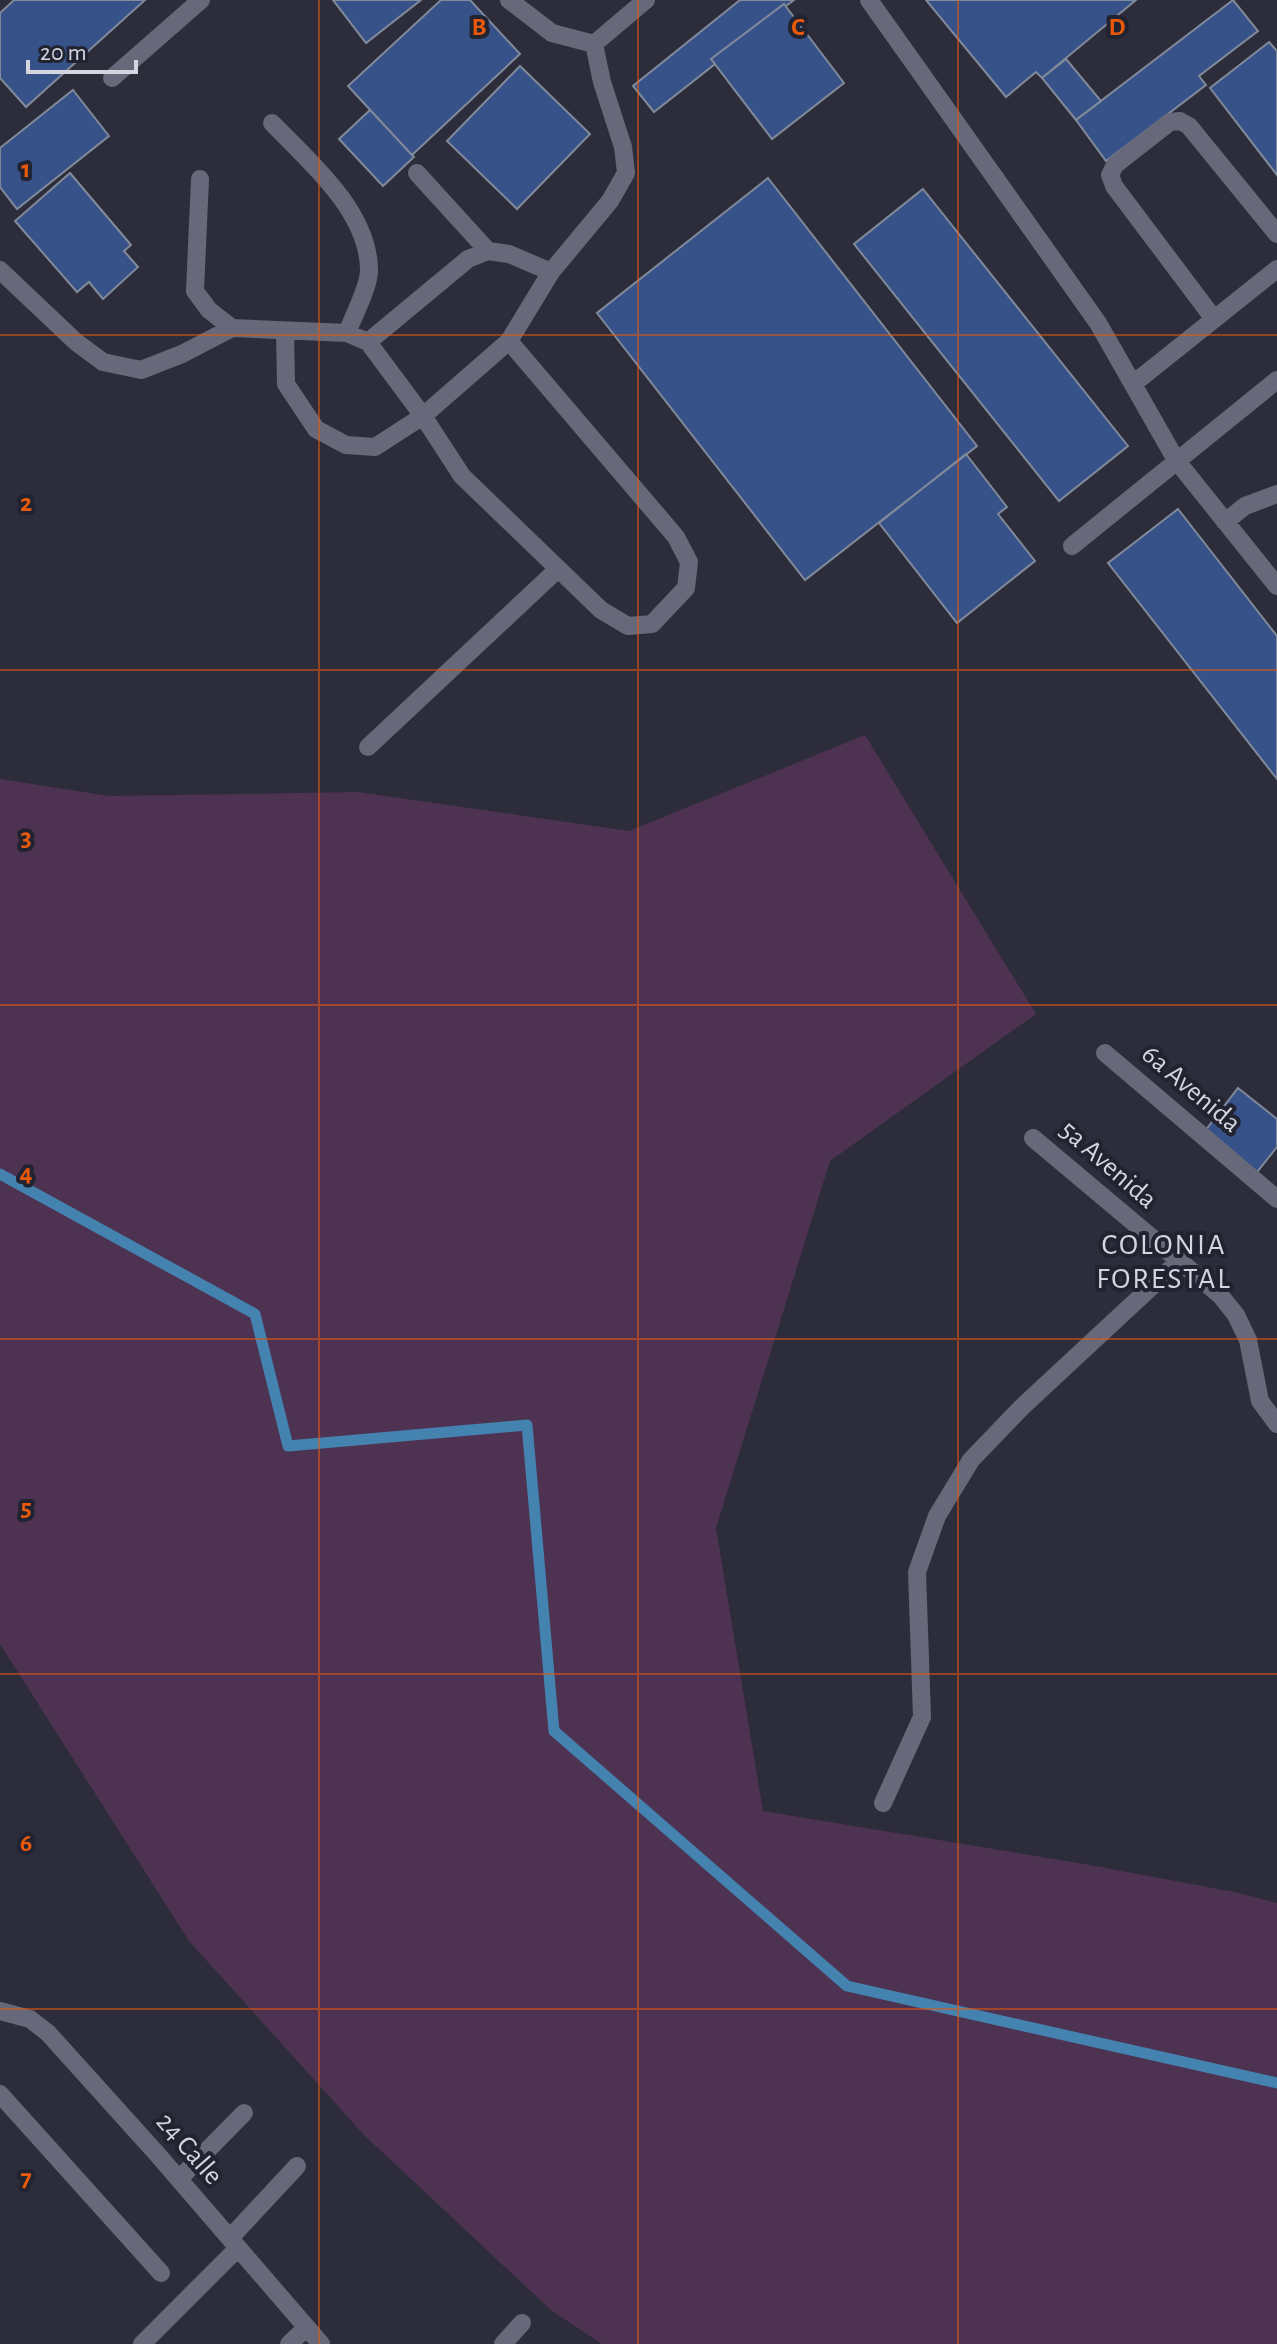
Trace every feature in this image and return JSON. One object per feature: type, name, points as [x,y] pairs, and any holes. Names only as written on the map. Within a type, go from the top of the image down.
[{"type":"lane","points":[[112,78],[201,0]]},
{"type":"lane","points":[[509,0],[552,33],[594,44]]},
{"type":"lane","points":[[594,44],[646,0]]},
{"type":"lane","points":[[869,0],[1098,323],[1176,460],[1277,586]]},
{"type":"lane","points":[[285,332],[286,384],[316,429],[346,445],[375,447],[423,416],[509,341],[551,272],[610,201],[626,173],[623,147],[602,82],[594,44]]},
{"type":"lane","points":[[1214,319],[1114,186],[1110,175],[1115,165],[1170,122],[1180,121],[1189,126],[1277,234]]},
{"type":"lane","points":[[272,123],[336,189],[363,236],[370,271],[347,333]]},
{"type":"lane","points":[[417,173],[488,251]]},
{"type":"lane","points":[[200,179],[195,291],[209,310],[232,328]]},
{"type":"lane","points":[[368,342],[468,259],[488,251],[509,254],[551,272]]},
{"type":"lane","points":[[1133,384],[1277,269]]},
{"type":"lane","points":[[0,270],[76,342],[103,362],[141,370],[182,354],[232,328],[347,333],[368,342],[423,416],[462,476],[601,610],[628,626],[652,624],[686,588],[689,562],[676,537],[509,341]]},
{"type":"lane","points":[[1072,546],[1277,380]]},
{"type":"lane","points":[[1225,522],[1245,506],[1277,494]]},
{"type":"lane","points":[[368,747],[558,569]]},
{"type":"lane","name":"6a Avenida","points":[[1105,1053],[1277,1199]]},
{"type":"lane","name":"5a Avenida","points":[[1033,1138],[1220,1295],[1236,1315],[1248,1340],[1260,1401],[1277,1424]]},
{"type":"lane","points":[[883,1803],[922,1717],[917,1572],[937,1516],[971,1460],[1021,1408],[1178,1262]]},
{"type":"lane","name":"24 Calle","points":[[0,2011],[30,2019],[48,2033],[321,2344]]},
{"type":"lane","points":[[0,2095],[161,2273]]},
{"type":"lane","points":[[179,2179],[244,2113]]},
{"type":"lane","points":[[142,2344],[234,2243],[297,2166]]},
{"type":"lane","points":[[503,2344],[522,2323]]},
{"type":"lane","points":[[289,2344],[306,2328]]},
{"type":"shaded area","points":[[865,735],[1036,1014],[830,1161],[716,1528],[763,1811],[1090,1865],[1277,1903],[1277,2344],[602,2344],[552,2311],[364,2135],[189,1941],[0,1644],[0,779],[109,796],[358,792],[629,831]]},
{"type":"building","points":[[14,0],[145,0],[26,107],[0,78],[0,13]]},
{"type":"building","points":[[333,0],[421,0],[366,43]]},
{"type":"building","points":[[441,0],[470,0],[520,54],[412,155],[348,86]]},
{"type":"building","points":[[740,0],[794,0],[786,6],[784,4],[711,59],[715,64],[654,112],[633,86]]},
{"type":"building","points":[[926,0],[1136,0],[1042,78],[1036,72],[1006,97]]},
{"type":"building","points":[[1233,0],[1258,31],[1199,76],[1206,85],[1106,161],[1076,120]]},
{"type":"building","points":[[784,4],[844,83],[772,139],[711,59]]},
{"type":"building","points":[[1269,42],[1277,51],[1277,175],[1210,88]]},
{"type":"building","points":[[1066,59],[1101,101],[1076,120],[1042,78]]},
{"type":"building","points":[[520,66],[590,134],[517,209],[447,141]]},
{"type":"building","points":[[73,90],[109,136],[17,209],[0,187],[0,148]]},
{"type":"building","points":[[370,110],[414,157],[383,186],[339,139]]},
{"type":"building","points":[[70,173],[131,245],[124,251],[138,267],[103,299],[89,282],[77,292],[15,221]]},
{"type":"building","points":[[768,178],[977,446],[805,580],[597,313]]},
{"type":"building","points":[[923,189],[1128,446],[1059,501],[854,244]]},
{"type":"building","points":[[966,454],[1007,507],[998,514],[1035,561],[957,623],[879,523]]},
{"type":"building","points":[[1178,509],[1277,636],[1277,779],[1108,563]]},
{"type":"building","points":[[1238,1088],[1277,1119],[1277,1147],[1257,1172],[1205,1131]]},
{"type":"waterway","points":[[0,1174],[255,1314],[288,1446],[527,1425],[554,1731],[847,1986],[1277,2083]]},
{"type":"district","name":"COLONIA FORESTAL","points":[[1164,1262]]}]
